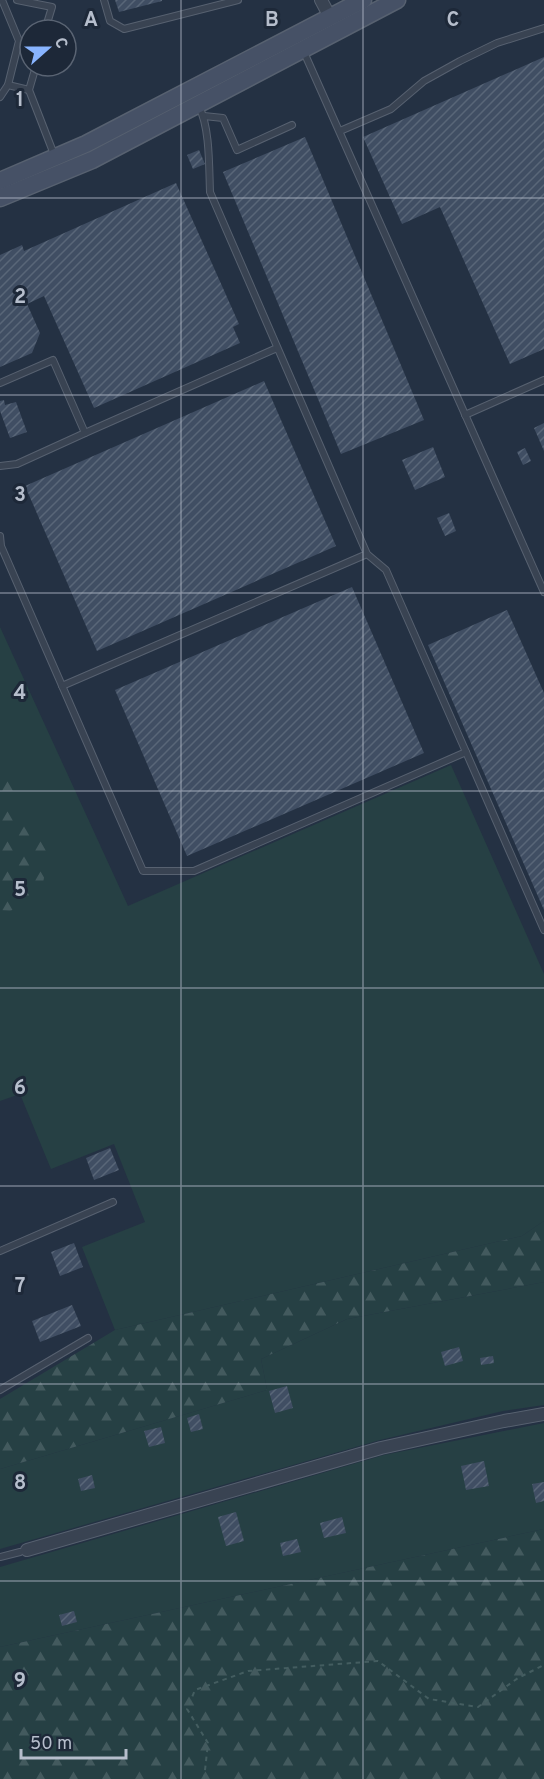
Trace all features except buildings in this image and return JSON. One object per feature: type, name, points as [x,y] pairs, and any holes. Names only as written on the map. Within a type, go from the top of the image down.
[{"type":"main road","points":[[0,181],[86,144],[198,103],[330,17],[363,0]]},
{"type":"main road","points":[[0,198],[92,160],[397,0]]},
{"type":"street","points":[[321,0],[330,17]]},
{"type":"street","points":[[23,1551],[381,1448],[544,1414]]},
{"type":"lane","points":[[0,97],[8,85],[19,41],[2,0]]},
{"type":"lane","points":[[17,0],[52,7],[49,18]]},
{"type":"lane","points":[[104,0],[110,21],[124,29],[238,0]]},
{"type":"lane","points":[[340,131],[391,109],[424,81],[460,61],[497,43],[544,28]]},
{"type":"lane","points":[[303,49],[544,592]]},
{"type":"lane","points":[[32,78],[29,90],[55,158]]},
{"type":"lane","points":[[8,85],[29,90]]},
{"type":"lane","points":[[198,103],[223,118],[237,150],[292,125]]},
{"type":"lane","points":[[198,103],[209,162],[210,192],[367,554],[386,570],[544,930]]},
{"type":"lane","points":[[0,466],[16,464],[278,348]]},
{"type":"lane","points":[[0,383],[53,360],[85,433]]},
{"type":"lane","points":[[465,415],[544,380]]},
{"type":"lane","points":[[0,536],[1,546],[143,871],[194,871],[466,752]]},
{"type":"lane","points":[[62,686],[367,554]]},
{"type":"lane","points":[[0,1251],[113,1202]]},
{"type":"lane","points":[[0,1390],[87,1338]]},
{"type":"lane","points":[[0,1557],[23,1551]]},
{"type":"path","points":[[204,1779],[208,1743],[187,1709],[195,1690],[248,1671],[378,1661],[429,1699],[478,1707],[518,1678],[544,1665]]},
{"type":"green space","points":[[0,627],[128,906],[451,765],[544,974],[544,1221],[522,1236],[115,1330],[82,1247],[145,1222],[114,1144],[51,1169],[20,1094],[0,1101]]},
{"type":"green space","points":[[0,763],[10,772],[15,787],[7,802],[14,816],[39,837],[46,850],[46,867],[40,899],[10,911],[0,910]]},
{"type":"green space","points":[[544,1221],[544,1282],[347,1319],[261,1359],[267,1390],[0,1469],[0,1399],[115,1330],[522,1236]]},
{"type":"green space","points":[[544,1282],[544,1405],[503,1411],[380,1440],[0,1549],[0,1469],[267,1390],[261,1359],[347,1319]]},
{"type":"green space","points":[[544,1423],[544,1529],[0,1647],[0,1567],[384,1455]]},
{"type":"green space","points":[[544,1529],[544,1779],[0,1779],[0,1647]]}]
